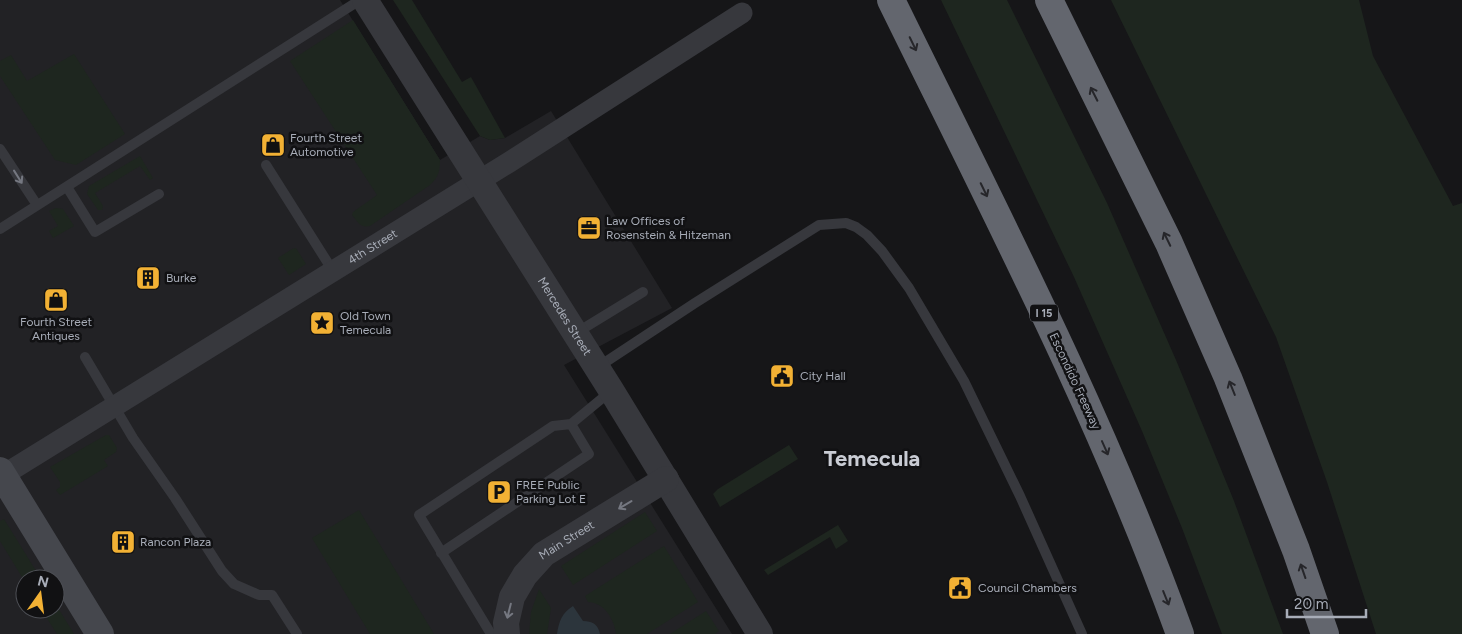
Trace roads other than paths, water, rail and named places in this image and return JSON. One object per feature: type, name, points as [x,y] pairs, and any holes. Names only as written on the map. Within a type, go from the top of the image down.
[{"type":"highway","name":"Escondido Freeway","points":[[891,0],[1042,309],[1109,454],[1180,634]]},
{"type":"highway","points":[[1049,0],[1169,243],[1220,360],[1296,550],[1325,634]]},
{"type":"main road","points":[[1,474],[100,634]]},
{"type":"street","name":"Mercedes Street","points":[[365,0],[611,390],[757,633]]},
{"type":"street","name":"4th Street","points":[[1,474],[333,271],[742,13]]},
{"type":"street","name":"Main Street","points":[[506,634],[506,623],[512,597],[524,575],[544,554],[666,480]]},
{"type":"lane","points":[[0,229],[360,0]]},
{"type":"lane","points":[[0,149],[37,206]]},
{"type":"lane","points":[[266,165],[333,271]]},
{"type":"lane","points":[[67,186],[95,232],[159,194]]},
{"type":"lane","points":[[597,368],[695,303],[819,225],[846,223],[856,227],[867,234],[882,251],[909,288],[964,381],[1020,496],[1082,634]]},
{"type":"lane","points":[[575,334],[643,292]]},
{"type":"lane","points":[[85,357],[134,438],[222,571],[234,584],[259,595],[272,595],[297,634]]},
{"type":"lane","points":[[491,634],[419,515],[553,426],[571,424],[611,390]]},
{"type":"lane","points":[[442,552],[589,454],[571,424]]},
{"type":"place","name":"Fourth Street Automotive","points":[[273,145]]},
{"type":"place","name":"Law Offices of Rosenstein & Hitzeman","points":[[589,228]]},
{"type":"place","name":"Burke","points":[[148,278]]},
{"type":"place","name":"Fourth Street Antiques","points":[[56,300]]},
{"type":"place","name":"Old Town Temecula","points":[[322,323]]},
{"type":"place","name":"City Hall","points":[[782,376]]},
{"type":"place","name":"FREE Public Parking Lot E","points":[[499,492]]},
{"type":"place","name":"Rancon Plaza","points":[[123,542]]},
{"type":"place","name":"Council Chambers","points":[[960,588]]},
{"type":"district","name":"Temecula","points":[[872,458]]}]
